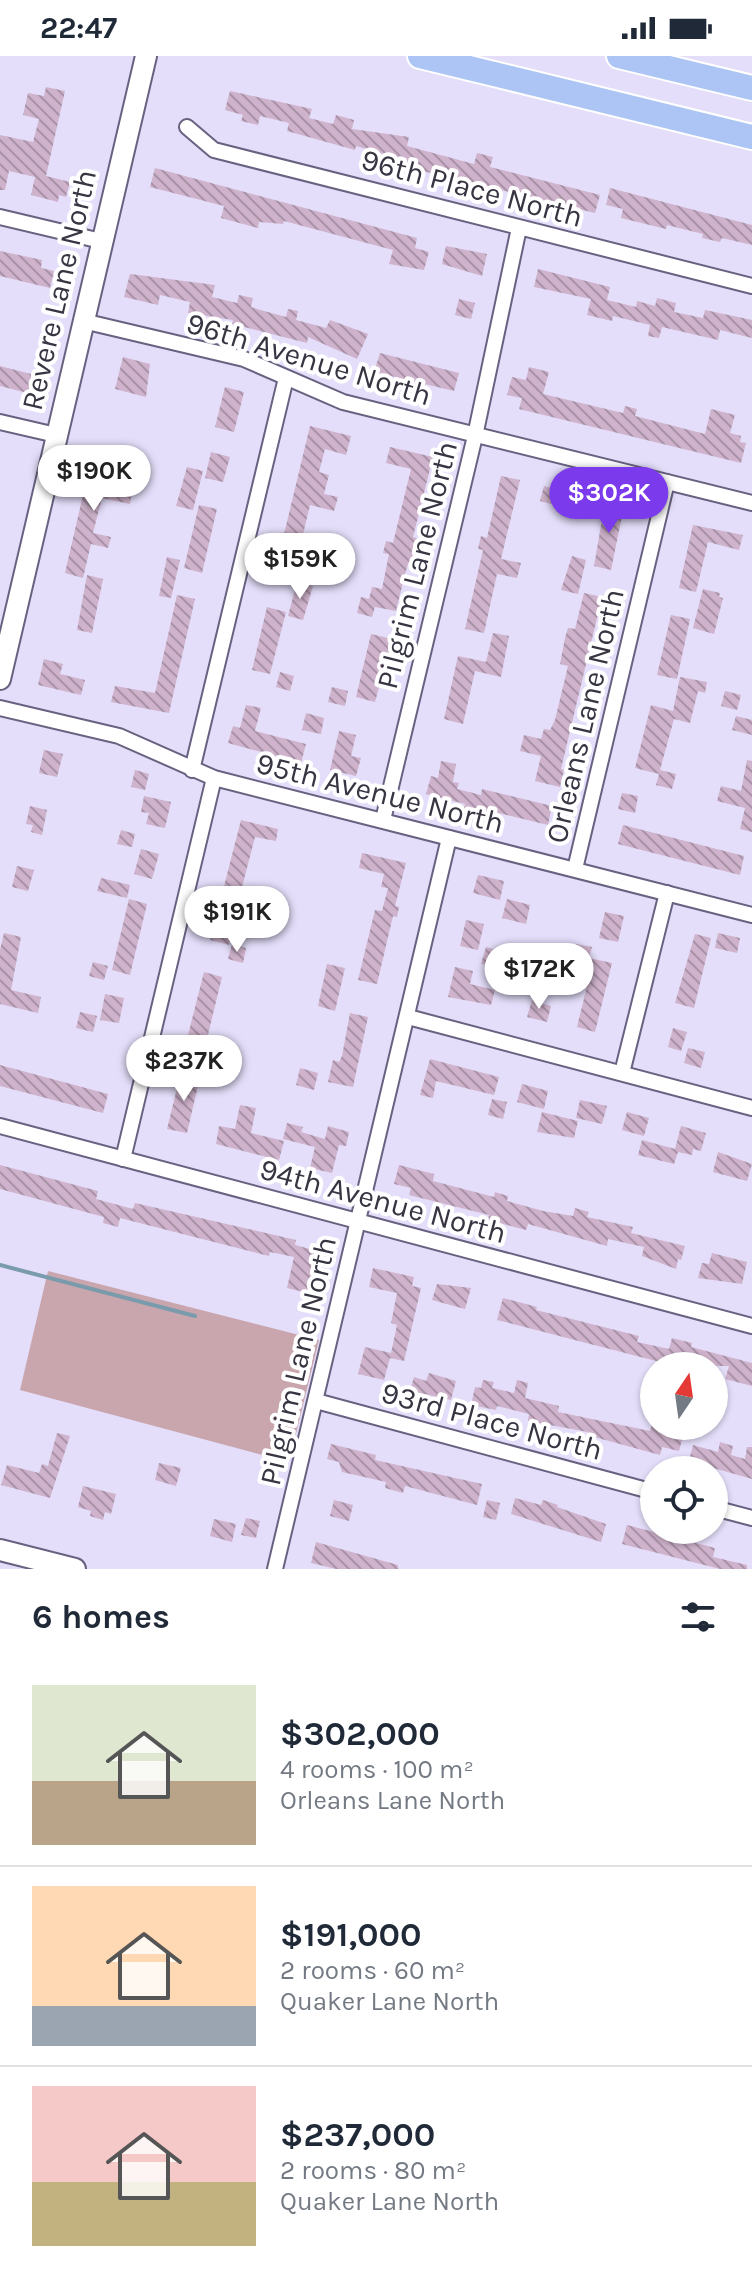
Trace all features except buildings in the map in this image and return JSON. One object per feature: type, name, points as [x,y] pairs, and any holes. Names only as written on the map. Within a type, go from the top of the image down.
[{"type":"highway","points":[[420,56],[752,137]]},
{"type":"highway","points":[[619,56],[752,88]]},
{"type":"street","name":"Revere Lane North","points":[[0,679],[146,56]]},
{"type":"street","name":"96th Place North","points":[[187,127],[214,150],[752,286]]},
{"type":"street","points":[[0,217],[101,241]]},
{"type":"street","name":"Pilgrim Lane North","points":[[383,820],[475,436],[519,228]]},
{"type":"street","name":"96th Avenue North","points":[[83,321],[244,359],[343,402],[752,503]]},
{"type":"street","points":[[192,770],[286,378]]},
{"type":"street","points":[[0,422],[56,435]]},
{"type":"street","name":"Orleans Lane North","points":[[575,869],[667,482]]},
{"type":"street","name":"95th Avenue North","points":[[0,708],[119,736],[214,778],[752,915]]},
{"type":"street","points":[[123,1159],[214,778]]},
{"type":"street","name":"Pilgrim Lane North","points":[[275,1569],[449,838]]},
{"type":"street","points":[[622,1073],[667,893]]},
{"type":"street","points":[[408,1017],[752,1108]]},
{"type":"street","name":"94th Avenue North","points":[[0,1126],[752,1326]]},
{"type":"street","name":"93rd Place North","points":[[316,1401],[640,1488]]},
{"type":"street","points":[[728,1512],[752,1518]]},
{"type":"street","points":[[0,1550],[75,1569]]},
{"type":"shaded area","points":[[48,1271],[319,1340],[289,1462],[20,1390]]},
{"type":"waterway","points":[[0,1265],[195,1316]]}]
